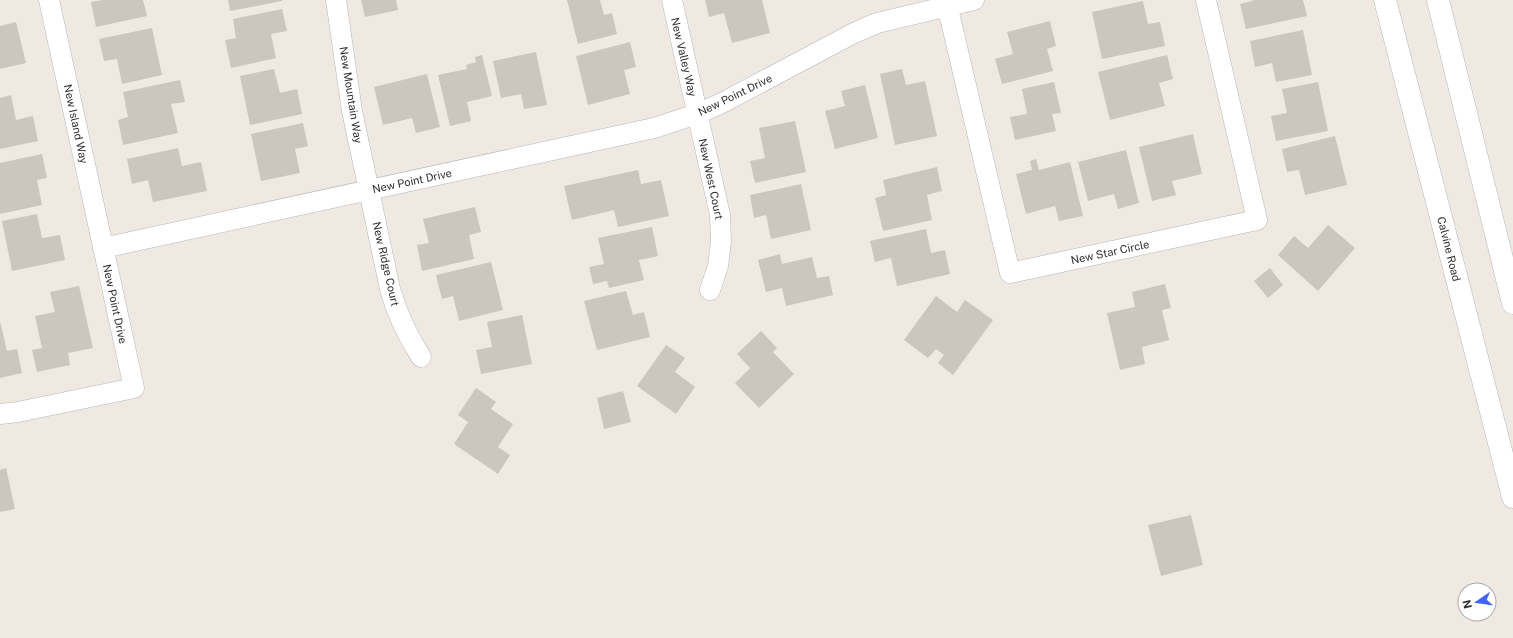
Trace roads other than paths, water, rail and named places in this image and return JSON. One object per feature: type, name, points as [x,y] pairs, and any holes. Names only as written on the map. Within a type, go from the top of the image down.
[{"type":"main road","name":"Calvine Road","points":[[1385,0],[1505,437],[1513,497]]},
{"type":"main road","points":[[1438,0],[1513,303]]},
{"type":"street","name":"New Island Way","points":[[49,0],[103,248]]},
{"type":"street","name":"New Mountain Way","points":[[336,0],[352,111],[368,190]]},
{"type":"street","name":"New Valley Way","points":[[672,0],[697,114]]},
{"type":"street","name":"New Point Drive","points":[[0,414],[18,412],[134,388],[103,248],[654,128],[697,114],[720,104],[854,33],[877,23],[947,3],[974,0]]},
{"type":"street","name":"New Star Circle","points":[[947,3],[1010,273],[1257,220],[1206,0]]},
{"type":"street","name":"New West Court","points":[[697,114],[720,215],[721,241],[718,266],[710,290]]},
{"type":"street","name":"New Ridge Court","points":[[368,190],[390,289],[397,312],[407,334],[421,357]]}]
